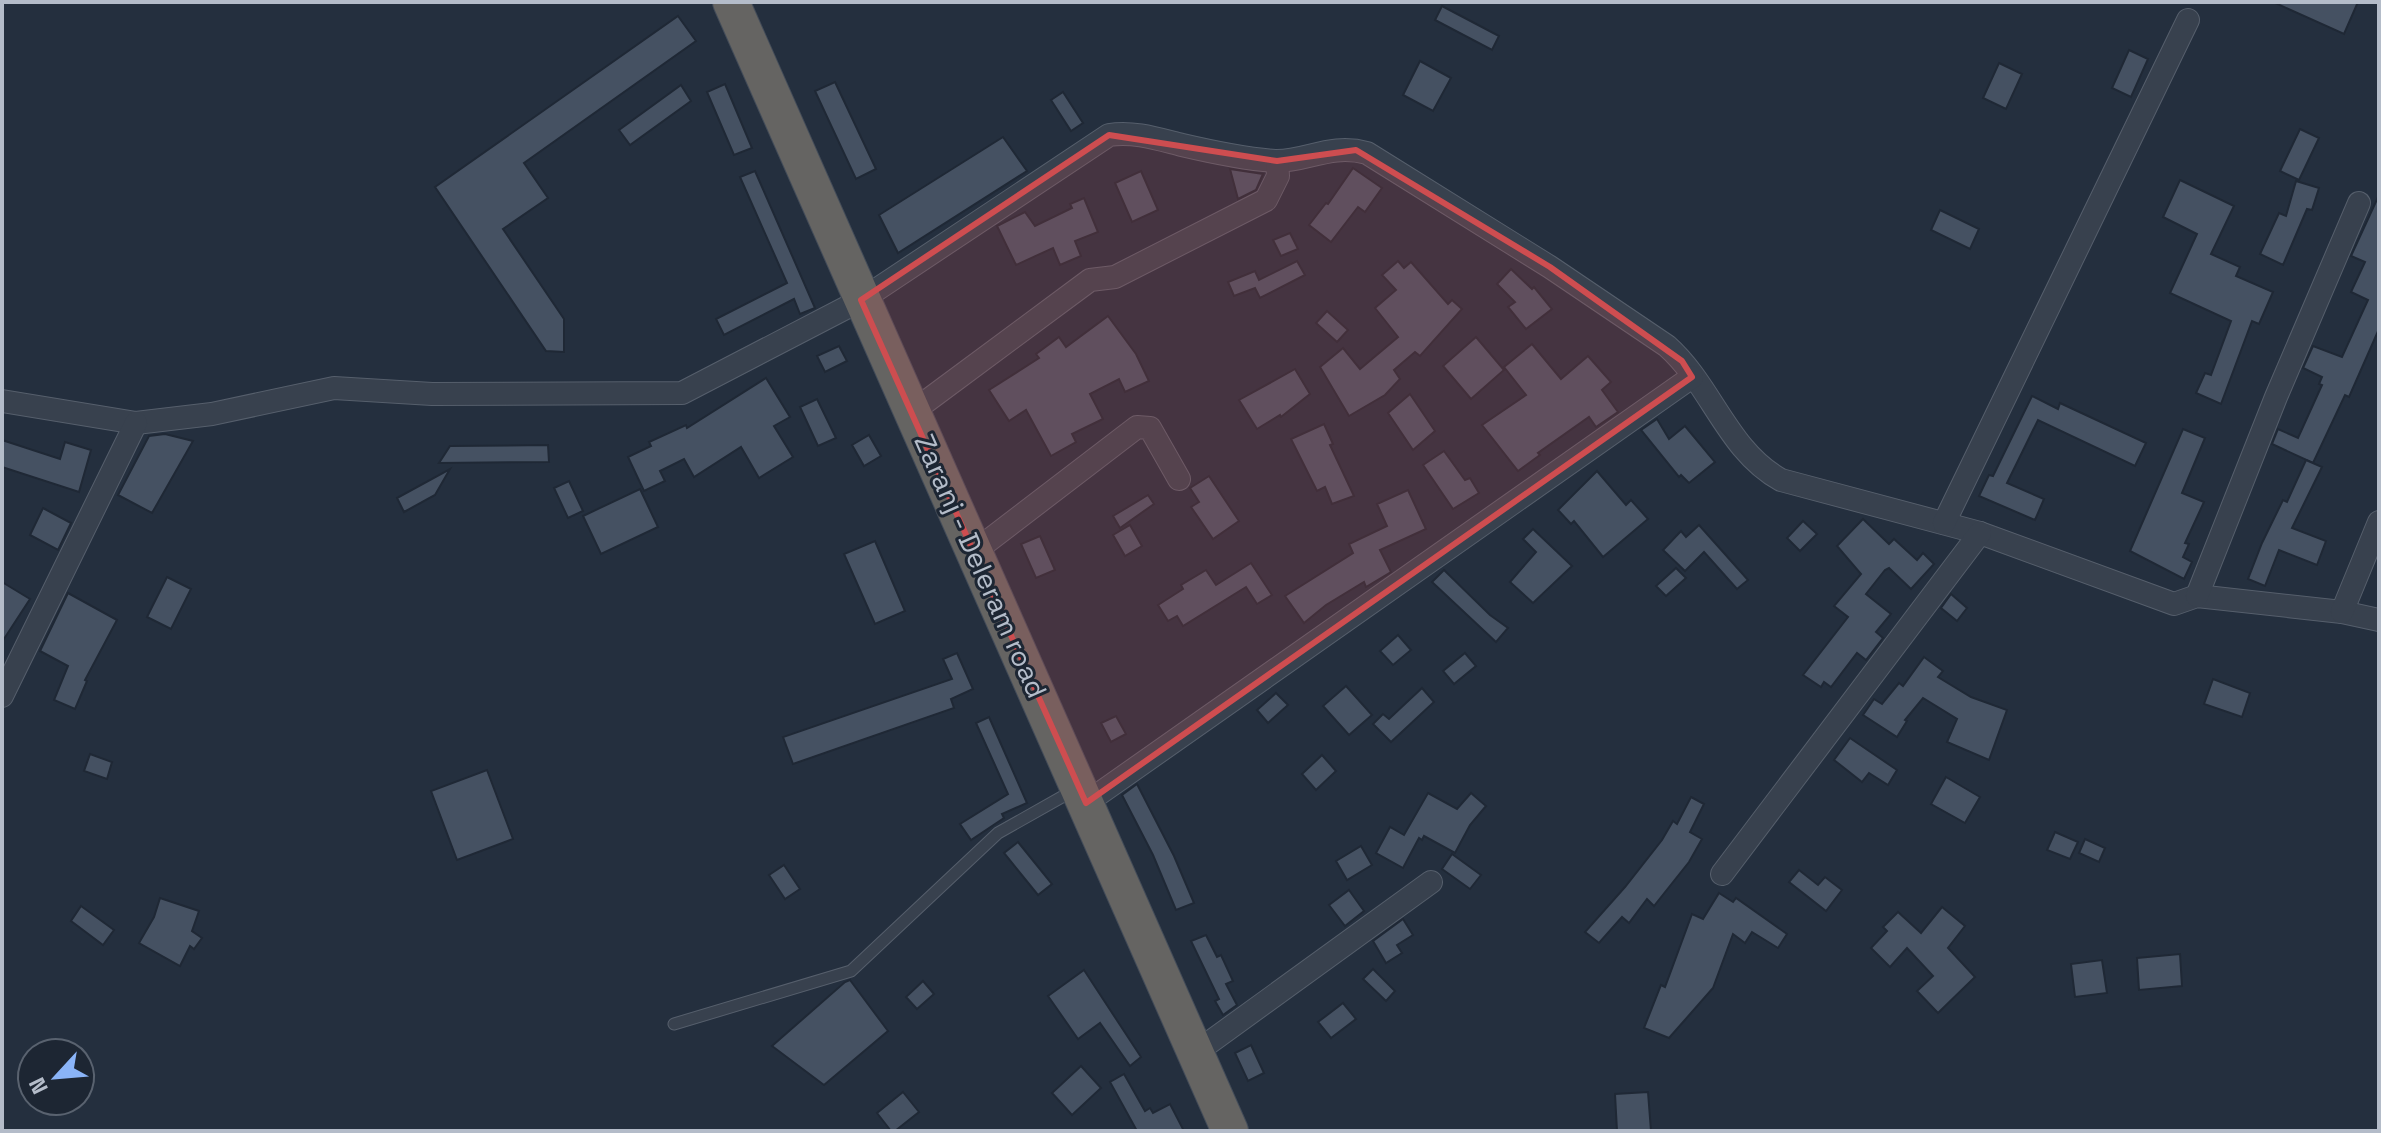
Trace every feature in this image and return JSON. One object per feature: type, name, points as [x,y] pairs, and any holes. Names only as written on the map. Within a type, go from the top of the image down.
[{"type":"highway","name":"Zaranj - Deleram road","points":[[731,2],[1230,1131]]},
{"type":"street","points":[[1944,523],[2188,20]]},
{"type":"street","points":[[2,401],[136,423],[212,414],[334,388],[432,394],[682,393],[861,300],[1109,135],[1135,135],[1198,149],[1277,161],[1346,149],[1367,153],[1550,267],[1667,346],[1682,361],[1741,448],[1762,470],[1781,480],[1980,533],[2174,604],[2197,596],[2342,612],[2379,620]]},
{"type":"street","points":[[912,412],[1090,280],[1115,277],[1266,200],[1278,176],[1277,161]]},
{"type":"street","points":[[2197,596],[2276,397],[2359,203]]},
{"type":"street","points":[[1083,794],[1692,377]]},
{"type":"street","points":[[2,696],[136,423]]},
{"type":"street","points":[[975,551],[1137,427],[1150,428],[1179,479]]},
{"type":"street","points":[[2342,612],[2379,522]]},
{"type":"street","points":[[1722,874],[1980,533]]},
{"type":"street","points":[[1195,1053],[1431,882]]},
{"type":"lane","points":[[674,1024],[851,971],[998,833],[1083,794]]},
{"type":"highlighted area","points":[[1109,135],[1277,161],[1356,150],[1550,267],[1682,361],[1692,377],[1086,803],[861,300]]},
{"type":"building","points":[[2273,2],[2358,2],[2344,34]]},
{"type":"building","points":[[1442,6],[1499,36],[1492,50],[1435,20]]},
{"type":"building","points":[[678,16],[696,41],[524,163],[548,198],[503,229],[564,319],[564,352],[546,351],[435,187]]},
{"type":"building","points":[[2129,50],[2148,59],[2131,97],[2112,88]]},
{"type":"building","points":[[1420,61],[1451,78],[1433,111],[1403,95]]},
{"type":"building","points":[[1999,63],[2022,74],[2006,109],[1983,98]]},
{"type":"building","points":[[835,82],[876,169],[856,179],[815,91]]},
{"type":"building","points":[[725,84],[752,148],[734,155],[707,92]]},
{"type":"building","points":[[681,85],[691,101],[630,145],[619,130]]},
{"type":"building","points":[[1063,92],[1083,123],[1071,131],[1051,100]]},
{"type":"building","points":[[2300,129],[2319,138],[2299,180],[2280,171]]},
{"type":"building","points":[[1003,137],[1027,171],[898,253],[879,215]]},
{"type":"building","points":[[1353,168],[1382,188],[1365,212],[1358,207],[1331,242],[1309,225]]},
{"type":"building","points":[[1230,169],[1263,174],[1256,190],[1238,199]]},
{"type":"building","points":[[755,171],[815,308],[800,314],[794,299],[724,335],[716,319],[787,283],[740,177]]},
{"type":"building","points":[[1141,171],[1158,210],[1132,222],[1115,183]]},
{"type":"building","points":[[2180,180],[2234,206],[2211,254],[2240,267],[2236,276],[2273,292],[2259,324],[2252,321],[2221,404],[2196,393],[2205,373],[2211,375],[2231,321],[2170,293],[2197,234],[2163,217]]},
{"type":"building","points":[[2296,181],[2319,188],[2312,210],[2307,209],[2283,265],[2260,254],[2279,213],[2286,216]]},
{"type":"building","points":[[2379,195],[2379,329],[2349,397],[2345,395],[2313,463],[2272,444],[2278,429],[2298,438],[2322,385],[2319,384],[2322,377],[2303,368],[2313,346],[2342,357],[2368,300],[2351,292],[2365,262],[2351,256]]},
{"type":"building","points":[[1084,198],[1098,232],[1075,241],[1081,256],[1060,265],[1053,248],[1016,265],[997,226],[1025,212],[1035,226],[1072,208],[1070,204]]},
{"type":"building","points":[[1940,210],[1979,229],[1970,249],[1931,230]]},
{"type":"building","points":[[1290,233],[1298,249],[1281,256],[1273,240]]},
{"type":"building","points":[[1297,261],[1305,275],[1260,298],[1255,288],[1234,296],[1228,282],[1255,271],[1259,280]]},
{"type":"building","points":[[1398,261],[1404,268],[1411,262],[1448,304],[1452,300],[1462,309],[1420,356],[1415,352],[1394,370],[1400,379],[1385,395],[1349,416],[1320,367],[1343,348],[1360,369],[1398,337],[1375,308],[1396,290],[1382,275]]},
{"type":"building","points":[[1511,269],[1532,289],[1534,287],[1552,309],[1526,329],[1508,307],[1515,302],[1497,284]]},
{"type":"building","points":[[1327,311],[1348,330],[1337,342],[1316,323]]},
{"type":"building","points":[[1108,316],[1136,354],[1149,381],[1125,392],[1119,379],[1090,394],[1103,419],[1072,434],[1076,442],[1051,456],[1026,410],[1009,421],[989,390],[1039,358],[1036,354],[1059,337],[1066,347]]},
{"type":"building","points":[[1476,337],[1504,370],[1471,399],[1443,366]]},
{"type":"building","points":[[1532,344],[1561,379],[1588,356],[1611,382],[1602,390],[1618,412],[1596,427],[1589,417],[1518,471],[1482,425],[1526,395],[1504,367]]},
{"type":"building","points":[[839,346],[847,361],[825,372],[817,356]]},
{"type":"building","points":[[1295,369],[1310,394],[1281,417],[1257,429],[1239,400]]},
{"type":"building","points":[[766,378],[790,417],[774,426],[793,457],[759,478],[741,447],[694,477],[684,459],[660,471],[665,481],[644,491],[628,457],[651,446],[649,442],[686,425],[687,428]]},
{"type":"building","points":[[1410,394],[1435,431],[1413,450],[1388,413]]},
{"type":"building","points":[[2032,396],[2058,409],[2060,403],[2146,443],[2135,466],[2038,420],[2007,483],[2044,499],[2035,520],[1979,496],[1989,475],[1993,476]]},
{"type":"building","points":[[817,399],[836,438],[818,446],[800,407]]},
{"type":"building","points":[[1657,419],[1669,439],[1685,426],[1715,462],[1689,483],[1681,475],[1679,477],[1641,430]]},
{"type":"building","points":[[1324,424],[1333,444],[1330,445],[1354,496],[1332,504],[1325,487],[1317,491],[1291,439]]},
{"type":"building","points":[[2183,429],[2205,438],[2182,493],[2204,502],[2185,543],[2189,544],[2183,557],[2192,562],[2184,579],[2130,551]]},
{"type":"building","points":[[165,434],[193,441],[152,513],[118,495],[149,436]]},
{"type":"building","points":[[869,435],[881,456],[864,466],[852,445]]},
{"type":"building","points":[[2,440],[60,459],[65,442],[91,450],[79,492],[2,467]]},
{"type":"building","points":[[548,445],[549,462],[439,463],[450,446]]},
{"type":"building","points":[[1444,451],[1465,480],[1470,478],[1479,493],[1453,509],[1423,465]]},
{"type":"building","points":[[2306,460],[2322,467],[2292,528],[2326,541],[2317,565],[2279,550],[2265,586],[2248,579],[2262,543],[2283,500],[2287,502]]},
{"type":"building","points":[[450,469],[435,495],[404,512],[397,498]]},
{"type":"building","points":[[1597,471],[1626,505],[1631,500],[1648,519],[1603,557],[1574,521],[1571,524],[1558,510]]},
{"type":"building","points":[[1209,476],[1239,521],[1213,539],[1191,507],[1199,502],[1190,488]]},
{"type":"building","points":[[569,481],[583,511],[568,518],[554,488]]},
{"type":"building","points":[[640,489],[658,527],[601,554],[583,516]]},
{"type":"building","points":[[1408,490],[1426,529],[1380,550],[1391,572],[1366,587],[1364,582],[1326,605],[1304,623],[1285,596],[1353,553],[1349,544],[1387,526],[1377,504]]},
{"type":"building","points":[[1148,495],[1154,504],[1120,528],[1113,516]]},
{"type":"building","points":[[43,508],[71,523],[58,550],[30,535]]},
{"type":"building","points":[[1863,519],[1889,544],[1894,539],[1917,560],[1923,553],[1934,564],[1911,589],[1889,568],[1885,570],[1866,594],[1891,614],[1876,632],[1883,638],[1866,660],[1857,653],[1831,687],[1824,682],[1821,687],[1803,675],[1848,617],[1834,606],[1861,574],[1837,546]]},
{"type":"building","points":[[1803,521],[1817,534],[1800,551],[1787,538]]},
{"type":"building","points":[[1130,525],[1142,546],[1125,556],[1113,535]]},
{"type":"building","points":[[1699,525],[1748,580],[1737,589],[1704,552],[1685,571],[1663,550],[1681,531],[1686,537]]},
{"type":"building","points":[[1533,529],[1572,566],[1533,603],[1510,582],[1536,552],[1523,539]]},
{"type":"building","points":[[1040,536],[1055,570],[1036,578],[1021,544]]},
{"type":"building","points":[[875,541],[905,611],[875,624],[844,554]]},
{"type":"building","points":[[1251,563],[1272,595],[1257,604],[1246,587],[1183,626],[1177,616],[1168,621],[1158,605],[1183,589],[1181,585],[1206,570],[1216,585]]},
{"type":"building","points":[[1676,568],[1686,578],[1666,596],[1656,586]]},
{"type":"building","points":[[1444,570],[1490,615],[1508,628],[1496,642],[1432,582]]},
{"type":"building","points":[[167,577],[191,589],[171,629],[147,617]]},
{"type":"building","points":[[2,582],[30,599],[2,642]]},
{"type":"building","points":[[68,593],[117,620],[85,680],[75,709],[54,700],[68,666],[40,651]]},
{"type":"building","points":[[1951,594],[1967,608],[1957,621],[1941,608]]},
{"type":"building","points":[[1398,635],[1411,650],[1393,665],[1380,651]]},
{"type":"building","points":[[957,653],[973,689],[951,699],[954,708],[793,764],[783,737],[952,679],[943,659]]},
{"type":"building","points":[[1465,653],[1476,666],[1454,684],[1443,671]]},
{"type":"building","points":[[1924,657],[1943,671],[1938,677],[1971,697],[2007,710],[1989,760],[1947,742],[1957,719],[1923,698],[1905,720],[1897,737],[1863,715],[1874,699],[1882,704],[1899,683],[1903,686]]},
{"type":"building","points":[[2213,679],[2250,693],[2242,717],[2204,704]]},
{"type":"building","points":[[1346,686],[1372,715],[1349,735],[1323,706]]},
{"type":"building","points":[[1422,688],[1434,702],[1391,742],[1373,724],[1383,714],[1389,719]]},
{"type":"building","points":[[1276,693],[1288,705],[1268,723],[1257,710]]},
{"type":"building","points":[[1116,716],[1126,734],[1111,742],[1101,723]]},
{"type":"building","points":[[989,717],[1027,803],[1002,814],[1004,818],[971,840],[960,824],[1008,794],[976,723]]},
{"type":"building","points":[[1850,738],[1897,770],[1888,785],[1869,773],[1862,782],[1834,760]]},
{"type":"building","points":[[90,754],[112,762],[107,779],[84,771]]},
{"type":"building","points":[[1322,755],[1336,771],[1316,790],[1302,774]]},
{"type":"building","points":[[487,770],[513,839],[457,860],[431,791]]},
{"type":"building","points":[[1946,777],[1980,797],[1965,823],[1931,804]]},
{"type":"building","points":[[1137,784],[1194,903],[1176,910],[1153,855],[1122,795]]},
{"type":"building","points":[[1428,793],[1457,809],[1471,793],[1486,806],[1470,825],[1455,853],[1424,836],[1422,840],[1419,838],[1403,868],[1376,853],[1390,827],[1404,835]]},
{"type":"building","points":[[1691,797],[1704,804],[1690,832],[1702,839],[1689,862],[1654,906],[1647,899],[1629,923],[1622,917],[1599,943],[1585,932],[1625,887],[1673,821],[1677,824]]},
{"type":"building","points":[[2055,832],[2078,842],[2070,859],[2047,850]]},
{"type":"building","points":[[2085,839],[2105,848],[2099,862],[2079,853]]},
{"type":"building","points":[[1018,842],[1052,884],[1038,895],[1004,853]]},
{"type":"building","points":[[1361,846],[1372,865],[1347,880],[1336,861]]},
{"type":"building","points":[[1452,854],[1481,875],[1470,889],[1442,869]]},
{"type":"building","points":[[784,865],[800,889],[785,899],[769,875]]},
{"type":"building","points":[[1799,870],[1818,885],[1825,877],[1842,890],[1826,911],[1789,882]]},
{"type":"building","points":[[1349,890],[1364,911],[1345,926],[1329,905]]},
{"type":"building","points":[[1719,893],[1733,902],[1736,898],[1787,934],[1778,948],[1752,932],[1745,943],[1733,934],[1713,988],[1669,1038],[1644,1028],[1661,985],[1665,987],[1692,914],[1703,919]]},
{"type":"building","points":[[160,898],[199,911],[192,931],[202,938],[194,949],[190,946],[180,966],[139,943],[154,917]]},
{"type":"building","points":[[81,906],[114,930],[103,945],[71,921]]},
{"type":"building","points":[[1942,907],[1965,926],[1948,948],[1975,977],[1938,1013],[1917,991],[1933,976],[1907,948],[1890,967],[1871,948],[1887,931],[1883,927],[1898,912],[1921,933]]},
{"type":"building","points":[[1403,919],[1413,935],[1397,945],[1402,953],[1386,963],[1373,941]]},
{"type":"building","points":[[1206,935],[1217,957],[1221,955],[1233,981],[1226,984],[1237,1005],[1223,1015],[1215,1001],[1219,999],[1191,941]]},
{"type":"building","points":[[2180,954],[2182,986],[2139,990],[2137,958]]},
{"type":"building","points":[[2102,960],[2107,993],[2075,997],[2071,964]]},
{"type":"building","points":[[1373,969],[1395,991],[1386,1001],[1363,979]]},
{"type":"building","points":[[1084,970],[1141,1057],[1130,1066],[1100,1023],[1078,1039],[1048,996]]},
{"type":"building","points":[[850,980],[888,1031],[824,1085],[772,1046]]},
{"type":"building","points":[[923,981],[934,994],[917,1009],[906,997]]},
{"type":"building","points":[[1343,1003],[1356,1019],[1331,1038],[1318,1022]]},
{"type":"building","points":[[1251,1045],[1264,1073],[1248,1081],[1235,1053]]},
{"type":"building","points":[[1081,1066],[1101,1088],[1072,1115],[1052,1093]]},
{"type":"building","points":[[1124,1074],[1145,1111],[1150,1108],[1153,1113],[1170,1104],[1184,1131],[1137,1131],[1110,1082]]},
{"type":"building","points":[[903,1092],[919,1112],[891,1131],[877,1113]]},
{"type":"building","points":[[1648,1092],[1651,1131],[1617,1131],[1615,1094]]}]
